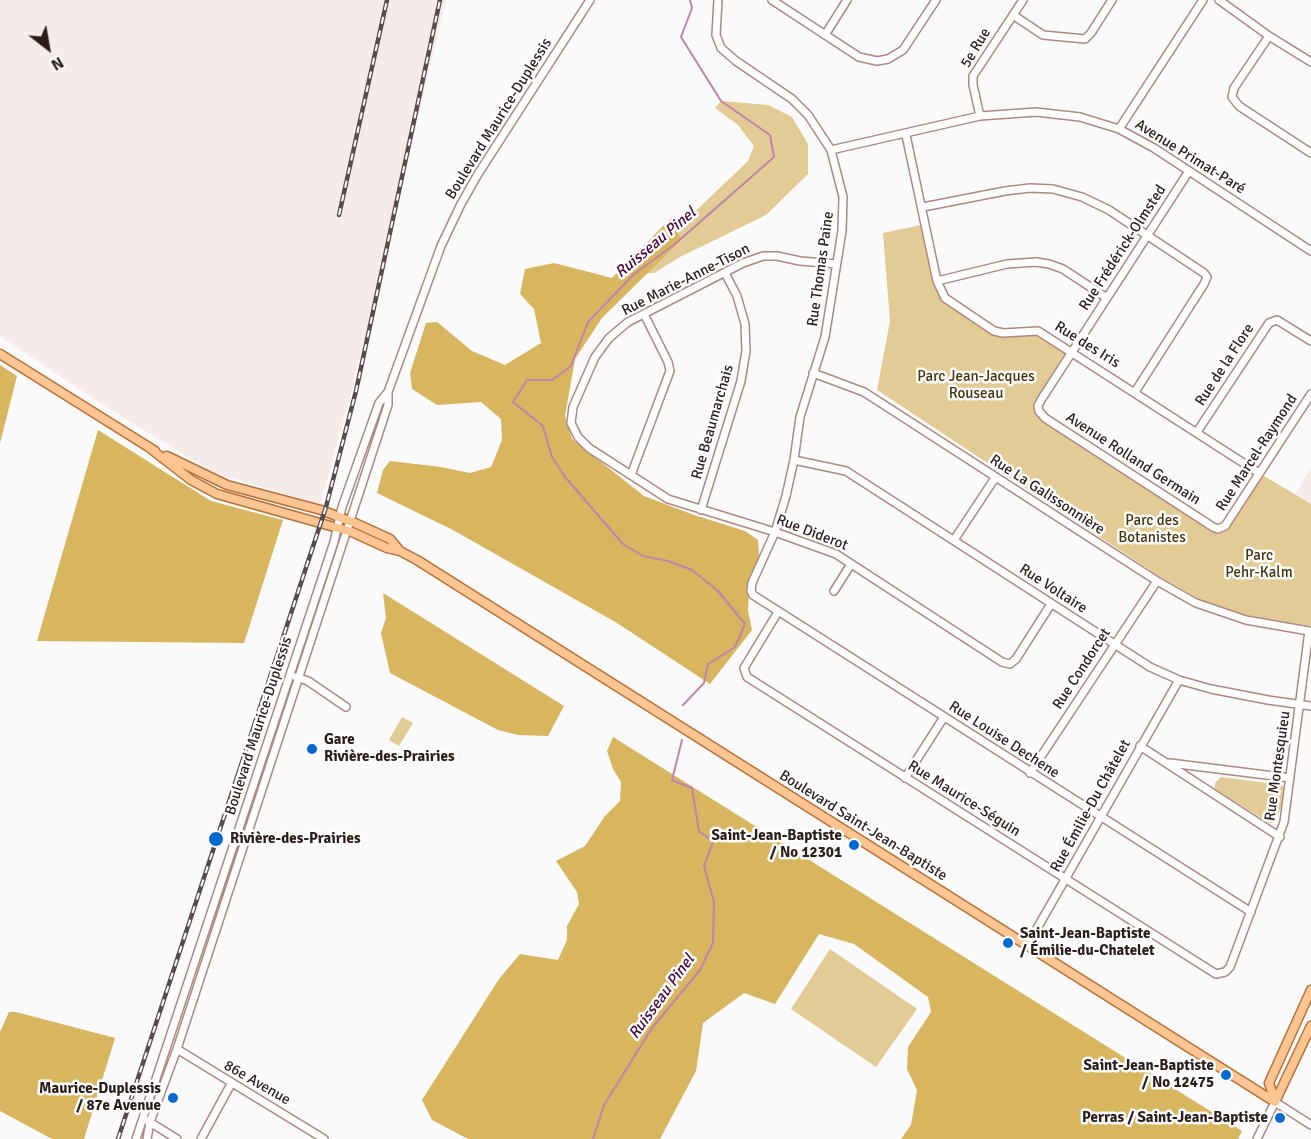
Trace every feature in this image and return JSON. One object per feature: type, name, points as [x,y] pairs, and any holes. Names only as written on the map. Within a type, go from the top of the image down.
[{"type":"main road","name":"Boulevard Saint-Jean-Baptiste","points":[[0,354],[151,448],[227,485],[321,510],[390,539],[400,551],[1275,1102]]},
{"type":"main road","name":"Boulevard Saint-Jean-Baptiste","points":[[151,448],[191,480],[218,494],[346,530],[387,548],[400,551]]},
{"type":"main road","points":[[1275,1102],[1269,1083],[1311,990]]},
{"type":"main road","points":[[1275,1102],[1311,1026]]},
{"type":"street","name":"Boulevard Maurice-Duplessis","points":[[136,1139],[291,675],[334,542],[339,517],[379,403],[388,392],[433,267],[460,204],[489,155],[590,0]]},
{"type":"street","name":"Rue Thomas Paine","points":[[718,0],[716,30],[721,48],[736,62],[792,99],[816,125],[831,150],[839,174],[843,197],[842,231],[825,337],[800,417],[794,460],[775,532],[752,583]]},
{"type":"street","points":[[772,0],[859,57],[883,61],[903,50],[936,0]]},
{"type":"street","points":[[825,35],[847,0]]},
{"type":"street","name":"5e Rue","points":[[980,117],[973,76],[1023,0]]},
{"type":"street","points":[[1013,15],[1043,36],[1085,39],[1112,0]]},
{"type":"street","points":[[1119,129],[1203,0]]},
{"type":"street","points":[[1219,0],[1269,36],[1311,62]]},
{"type":"street","points":[[1269,36],[1234,88],[1232,97],[1239,106],[1311,153]]},
{"type":"street","name":"Avenue Primat-Paré","points":[[831,150],[980,117],[1008,113],[1050,112],[1080,117],[1119,129],[1154,148],[1311,251]]},
{"type":"street","name":"Rue des Iris","points":[[906,135],[937,281],[945,298],[994,331],[1003,333],[1038,331],[1259,473]]},
{"type":"street","name":"Rue Frédérick-Olmsted","points":[[1041,400],[1189,171]]},
{"type":"street","points":[[923,207],[1005,191],[1030,188],[1053,189],[1082,197],[1109,210],[1201,270],[1206,280],[1135,392]]},
{"type":"street","name":"Rue Marie-Anne-Tison","points":[[571,423],[573,407],[595,357],[609,338],[628,322],[763,256],[836,264]]},
{"type":"street","points":[[937,281],[1007,264],[1036,262],[1063,269],[1107,298]]},
{"type":"street","name":"Rue Beaumarchais","points":[[701,510],[741,381],[747,351],[745,324],[737,296],[725,273]]},
{"type":"street","points":[[631,475],[670,371],[668,362],[644,314]]},
{"type":"street","name":"Rue de la Flore","points":[[1197,432],[1269,323],[1278,320],[1311,341]]},
{"type":"street","name":"Rue La Galissonnière","points":[[813,373],[864,392],[1157,581],[1196,603],[1246,620],[1309,631]]},
{"type":"street","name":"Boulevard Maurice-Duplessis","points":[[147,1139],[150,1122],[177,1049],[388,405],[388,392]]},
{"type":"street","name":"Rue Marcel-Raymond","points":[[1225,526],[1311,394]]},
{"type":"street","name":"Avenue Rolland Germain","points":[[1041,400],[1038,406],[1045,418],[1213,527],[1225,526]]},
{"type":"street","name":"Rue Diderot","points":[[571,423],[578,437],[589,448],[668,499],[837,554],[1006,664],[1016,659],[1051,604]]},
{"type":"street","name":"Rue Voltaire","points":[[794,460],[846,471],[1150,667],[1179,680],[1239,695],[1311,705]]},
{"type":"street","points":[[954,540],[995,478]]},
{"type":"street","points":[[834,591],[851,564]]},
{"type":"street","name":"Rue Condorcet","points":[[1030,773],[1157,581]]},
{"type":"street","name":"Rue Louise Dechene","points":[[752,583],[751,591],[756,598],[1251,912]]},
{"type":"street","name":"Rue Maurice-Séguin","points":[[778,612],[744,668],[747,677],[1216,974],[1225,972],[1230,967]]},
{"type":"street","name":"Rue Montesquieu","points":[[1230,967],[1280,837],[1301,704],[1309,631]]},
{"type":"street","points":[[291,675],[308,681],[346,707]]},
{"type":"street","name":"Rue Émilie-Du Châtelet","points":[[1028,946],[1179,680]]},
{"type":"street","points":[[905,778],[944,717]]},
{"type":"street","points":[[1140,746],[1280,837]]},
{"type":"street","points":[[1168,763],[1290,778]]},
{"type":"street","name":"86e Avenue","points":[[177,1049],[324,1139]]},
{"type":"street","points":[[201,1139],[231,1084]]},
{"type":"street","points":[[1257,1139],[1275,1102]]},
{"type":"street","name":"Boulevard Saint-Jean-Baptiste","points":[[1275,1102],[1311,1125]]},
{"type":"street","points":[[143,1118],[177,1139]]},
{"type":"shaded area","points":[[0,0],[446,0],[352,389],[320,505],[213,472],[111,410],[0,336]]},
{"type":"shaded area","points":[[672,217],[681,240],[602,318],[575,359],[565,416],[572,439],[644,496],[745,531],[758,540],[759,557],[749,589],[748,611],[752,630],[710,684],[617,623],[453,530],[377,493],[383,470],[390,461],[470,473],[491,467],[502,440],[501,419],[481,402],[437,405],[412,389],[410,373],[426,323],[437,322],[472,351],[505,365],[541,343],[534,309],[520,294],[525,269],[554,263],[612,278]]},
{"type":"shaded area","points":[[0,365],[17,376],[0,443]]},
{"type":"shaded area","points":[[98,430],[211,501],[283,520],[244,643],[37,641]]},
{"type":"shaded area","points":[[1311,468],[1311,504],[1295,494]]},
{"type":"shaded area","points":[[383,593],[564,706],[548,736],[518,735],[498,730],[390,673],[381,633],[386,618]]},
{"type":"shaded area","points":[[613,737],[1242,1131],[1238,1139],[901,1139],[911,1125],[917,1090],[907,1069],[908,1047],[931,1012],[928,997],[854,944],[819,934],[775,1004],[744,993],[703,1023],[696,1071],[660,1139],[468,1139],[432,1120],[422,1100],[499,979],[520,954],[558,960],[567,940],[567,926],[579,904],[577,892],[556,861],[585,846],[605,816],[620,801],[621,782],[613,769],[607,751]]},
{"type":"shaded area","points":[[9,1012],[115,1038],[84,1139],[52,1139],[0,1111],[0,1032]]},
{"type":"green space","points":[[721,101],[768,105],[792,117],[808,144],[808,174],[766,215],[680,257],[654,273],[634,274],[636,263],[678,228],[748,161],[754,146],[738,125],[715,108]]},
{"type":"green space","points":[[926,224],[945,298],[1003,333],[1038,331],[1072,351],[1038,404],[1039,411],[1213,527],[1225,526],[1259,473],[1311,504],[1311,626],[1249,616],[1203,601],[1162,578],[877,390],[890,321],[883,233]]},
{"type":"green space","points":[[402,717],[413,723],[399,746],[389,740]]},
{"type":"green space","points":[[1221,777],[1282,785],[1284,787],[1282,805],[1275,823],[1269,823],[1215,789],[1215,783]]},
{"type":"green space","points":[[830,949],[917,1009],[876,1067],[791,1009]]},
{"type":"waterway","name":"Ruisseau Pinel","points":[[683,705],[704,683],[708,664],[735,647],[745,624],[718,591],[692,570],[668,561],[643,556],[623,544],[565,477],[552,457],[543,426],[513,402],[527,380],[552,380],[571,366],[588,322],[634,274],[675,244],[774,157],[770,135],[721,101],[681,37],[692,8],[690,0]]},
{"type":"waterway","name":"Ruisseau Pinel","points":[[593,1139],[604,1105],[652,1028],[700,970],[713,943],[714,902],[704,866],[713,842],[699,831],[692,788],[672,780],[682,740]]},
{"type":"railway","points":[[339,215],[387,0]]},
{"type":"railway","points":[[118,1139],[326,507],[356,391],[440,0]]},
{"type":"place","name":"Gare Rivière-des-Prairies","points":[[312,749]]},
{"type":"place","name":"Rivière-des-Prairies","points":[[216,839]]},
{"type":"place","name":"Saint-Jean-Baptiste / No 12301","points":[[854,845]]},
{"type":"place","name":"Saint-Jean-Baptiste / Émilie-du-Chatelet","points":[[1008,943]]},
{"type":"place","name":"Saint-Jean-Baptiste / No 12475","points":[[1226,1075]]},
{"type":"place","name":"Maurice-Duplessis / 87e Avenue","points":[[173,1098]]},
{"type":"place","name":"Perras / Saint-Jean-Baptiste","points":[[1280,1118]]},
{"type":"park label","name":"Parc Jean-Jacques Rouseau","points":[[976,386]]},
{"type":"park label","name":"Parc des Botanistes","points":[[1152,530]]},
{"type":"park label","name":"Parc Pehr-Kalm","points":[[1259,564]]}]
